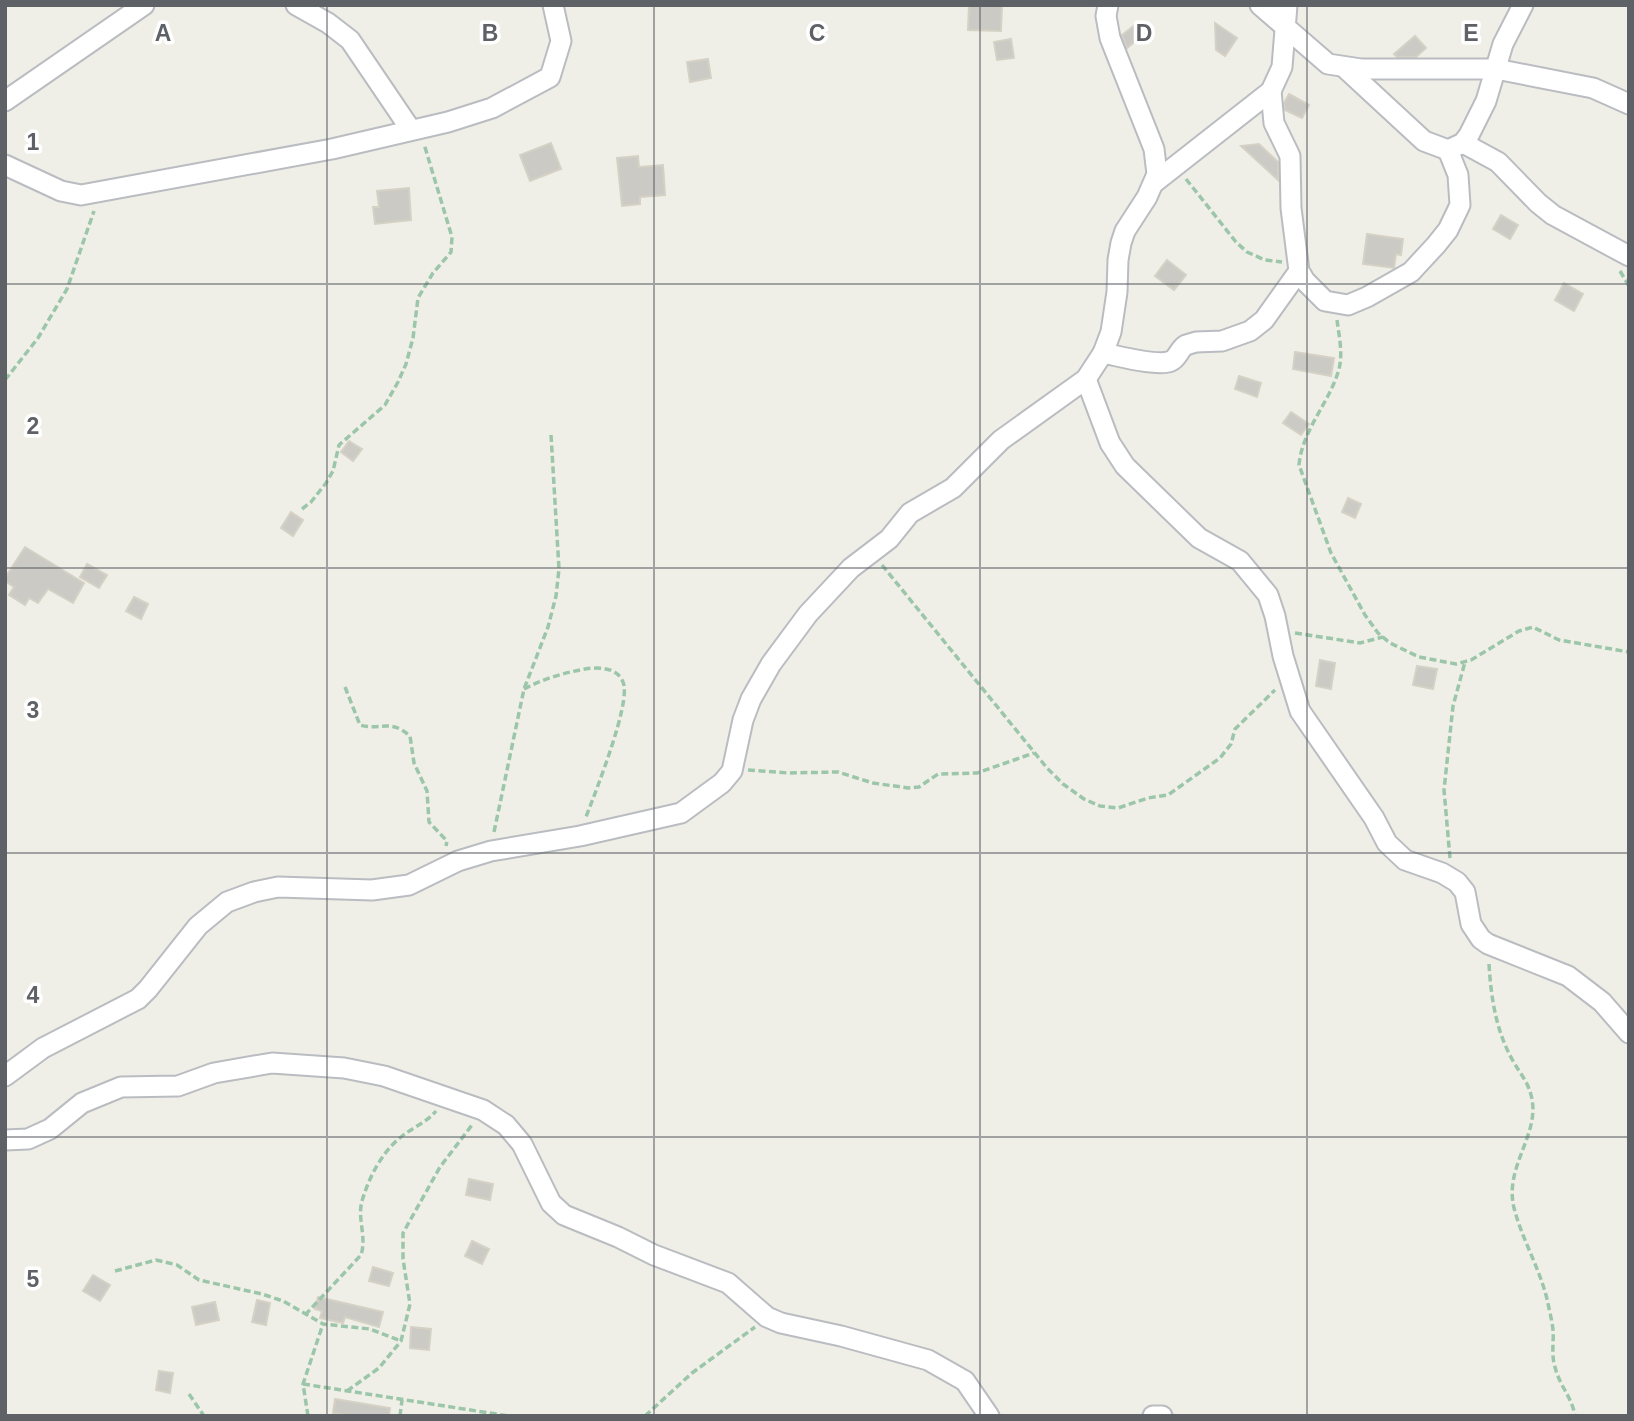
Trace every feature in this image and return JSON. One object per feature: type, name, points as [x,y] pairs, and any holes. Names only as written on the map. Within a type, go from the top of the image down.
[{"type":"street","points":[[5,100],[144,5]]},
{"type":"street","points":[[296,5],[328,23],[350,40],[415,130]]},
{"type":"street","points":[[5,165],[61,191],[81,195],[100,193],[157,180],[332,149],[415,130],[492,108],[550,76],[561,41],[553,5]]},
{"type":"street","points":[[1108,5],[1106,16],[1110,38],[1154,149],[1157,162],[1155,182]]},
{"type":"street","points":[[1260,5],[1328,64],[1345,68],[1496,69],[1593,88],[1629,104]]},
{"type":"street","points":[[5,1076],[43,1048],[138,999],[198,926],[227,902],[278,887],[395,888],[409,885],[458,861],[491,851],[580,836],[681,813],[722,783],[732,771],[743,720],[751,699],[771,664],[808,614],[834,585],[851,568],[873,554],[889,539],[910,513],[953,488],[1001,440],[1086,379],[1103,354],[1111,332],[1121,243],[1125,230],[1155,182],[1271,91],[1282,67],[1287,5]]},
{"type":"street","points":[[1271,91],[1274,122],[1290,156],[1291,208],[1298,268],[1325,301],[1348,305],[1411,272],[1448,230],[1460,205],[1461,190],[1455,147],[1486,101],[1503,44],[1523,5]]},
{"type":"street","points":[[1345,68],[1424,141],[1455,147],[1498,162],[1553,215],[1629,256]]},
{"type":"street","points":[[1103,354],[1159,363],[1175,358],[1179,349],[1186,345],[1238,337],[1264,320],[1298,268]]},
{"type":"street","points":[[1086,379],[1116,454],[1138,480],[1199,538],[1240,561],[1268,595],[1300,711],[1374,818],[1387,843],[1405,860],[1451,878],[1465,892],[1469,918],[1475,932],[1488,944],[1568,976],[1602,1002],[1629,1033]]},
{"type":"street","points":[[5,1140],[28,1139],[50,1129],[82,1103],[121,1087],[178,1086],[214,1073],[272,1063],[344,1068],[384,1076],[483,1110],[506,1125],[522,1144],[551,1203],[564,1215],[654,1255],[728,1283],[767,1317],[799,1329],[841,1336],[928,1360],[965,1381],[989,1416]]},
{"type":"street","points":[[1153,1416],[1163,1416]]},
{"type":"path","points":[[302,509],[311,502],[333,471],[339,445],[385,405],[406,364],[413,338],[418,298],[433,273],[451,252],[452,237],[415,130]]},
{"type":"path","points":[[1176,166],[1236,242],[1247,252],[1265,260],[1298,268]]},
{"type":"path","points":[[5,380],[38,338],[67,289],[100,193]]},
{"type":"path","points":[[1334,304],[1341,356],[1339,371],[1312,424],[1299,465],[1331,553],[1365,615],[1383,637],[1400,650],[1419,657],[1457,664],[1519,631],[1533,627],[1559,640],[1629,652]]},
{"type":"path","points":[[491,851],[523,689],[548,627],[556,596],[559,569],[551,435]]},
{"type":"path","points":[[873,554],[1034,753],[1063,784],[1084,799],[1100,806],[1118,808],[1147,798],[1168,795],[1220,758],[1231,744],[1235,729],[1289,676]]},
{"type":"path","points":[[1278,630],[1360,643],[1383,637]]},
{"type":"path","points":[[1451,878],[1444,790],[1453,706],[1465,662]]},
{"type":"path","points":[[523,689],[564,673],[595,668],[612,670],[623,680],[625,693],[615,735],[580,836]]},
{"type":"path","points":[[345,687],[360,724],[392,724],[410,736],[414,763],[427,791],[429,822],[447,841],[443,869]]},
{"type":"path","points":[[732,771],[838,772],[873,783],[908,788],[919,787],[938,774],[976,773],[1034,753]]},
{"type":"path","points":[[1488,944],[1490,995],[1499,1028],[1513,1061],[1529,1084],[1533,1104],[1529,1134],[1515,1165],[1513,1207],[1546,1296],[1553,1330],[1553,1363],[1559,1383],[1573,1404],[1575,1416]]},
{"type":"path","points":[[305,1315],[362,1255],[364,1245],[360,1212],[378,1164],[389,1148],[429,1119],[446,1099]]},
{"type":"path","points":[[347,1391],[379,1368],[401,1340],[410,1304],[403,1259],[403,1233],[440,1167],[483,1110]]},
{"type":"path","points":[[115,1271],[156,1260],[165,1262],[177,1265],[199,1280],[283,1301],[323,1324],[370,1329],[401,1340]]},
{"type":"path","points":[[645,1416],[692,1373],[767,1317]]},
{"type":"path","points":[[308,1416],[303,1384],[323,1324]]},
{"type":"path","points":[[303,1384],[509,1416]]},
{"type":"path","points":[[189,1394],[204,1416]]},
{"type":"path","points":[[400,1416],[402,1399]]},
{"type":"building","points":[[969,5],[1002,5],[1001,31],[968,30]]},
{"type":"building","points":[[1215,23],[1237,38],[1225,56],[1216,50]]},
{"type":"building","points":[[1136,24],[1144,34],[1127,48],[1122,35]]},
{"type":"building","points":[[1415,36],[1426,48],[1416,57],[1397,57],[1394,54]]},
{"type":"building","points":[[1011,39],[1014,58],[997,60],[994,42]]},
{"type":"building","points":[[708,59],[711,78],[690,82],[687,62]]},
{"type":"building","points":[[1289,94],[1309,105],[1302,118],[1285,110],[1284,103]]},
{"type":"building","points":[[551,143],[561,169],[530,181],[520,155]]},
{"type":"building","points":[[1259,144],[1278,162],[1278,180],[1241,146]]},
{"type":"building","points":[[638,156],[639,167],[663,165],[665,195],[640,197],[640,204],[622,206],[617,158]]},
{"type":"building","points":[[409,188],[411,220],[375,224],[373,207],[379,207],[377,191]]},
{"type":"building","points":[[1501,215],[1518,225],[1510,239],[1493,229]]},
{"type":"building","points":[[1367,234],[1403,239],[1401,255],[1396,254],[1394,268],[1363,264]]},
{"type":"building","points":[[1167,260],[1186,275],[1174,290],[1155,276]]},
{"type":"building","points":[[1564,283],[1583,294],[1574,311],[1555,300]]},
{"type":"building","points":[[1295,352],[1334,358],[1331,376],[1293,369]]},
{"type":"building","points":[[1239,376],[1261,383],[1257,397],[1235,389]]},
{"type":"building","points":[[1291,412],[1309,424],[1301,435],[1283,423]]},
{"type":"building","points":[[349,441],[362,449],[353,461],[341,452]]},
{"type":"building","points":[[1348,498],[1361,504],[1355,518],[1342,512]]},
{"type":"building","points":[[291,512],[303,520],[293,536],[281,528]]},
{"type":"building","points":[[25,547],[84,583],[73,603],[48,589],[38,603],[29,598],[25,605],[9,595],[14,587],[5,581],[5,578]]},
{"type":"building","points":[[87,564],[107,575],[99,588],[80,577]]},
{"type":"building","points":[[134,597],[148,604],[141,619],[126,611]]},
{"type":"building","points":[[1320,660],[1335,663],[1331,689],[1316,686]]},
{"type":"building","points":[[1417,666],[1437,669],[1433,689],[1413,685]]},
{"type":"building","points":[[469,1179],[493,1184],[490,1200],[466,1195]]},
{"type":"building","points":[[472,1241],[489,1249],[482,1264],[465,1256]]},
{"type":"building","points":[[373,1267],[393,1273],[389,1286],[369,1281]]},
{"type":"building","points":[[93,1275],[110,1285],[100,1301],[83,1291]]},
{"type":"building","points":[[318,1297],[383,1312],[379,1327],[345,1317],[343,1323],[320,1318],[322,1311],[315,1309]]},
{"type":"building","points":[[257,1300],[270,1303],[266,1325],[252,1322]]},
{"type":"building","points":[[215,1302],[219,1320],[196,1325],[192,1307]]},
{"type":"building","points":[[411,1327],[431,1329],[429,1350],[410,1348]]},
{"type":"building","points":[[159,1371],[173,1373],[170,1393],[156,1390]]},
{"type":"building","points":[[335,1399],[390,1408],[389,1416],[333,1413]]}]
